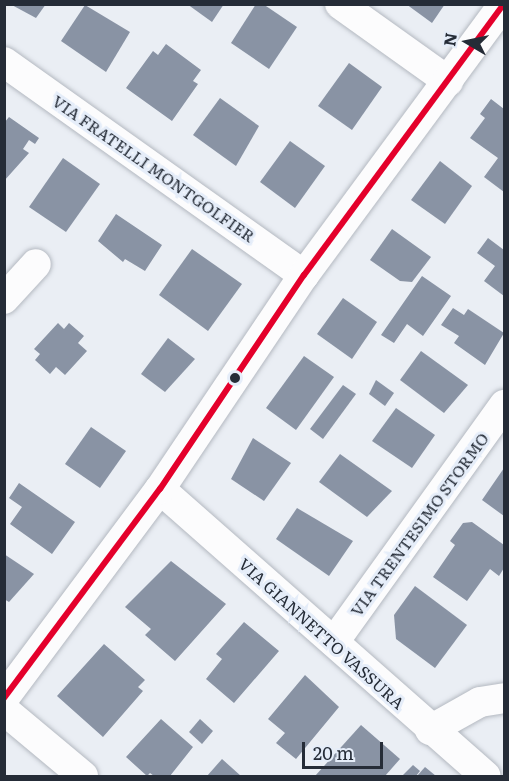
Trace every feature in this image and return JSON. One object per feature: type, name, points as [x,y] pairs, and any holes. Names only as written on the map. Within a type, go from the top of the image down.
[{"type":"street","points":[[340,4],[448,81]]},
{"type":"street","points":[[4,698],[160,489],[304,275],[504,4]]},
{"type":"street","name":"VIA FRATELLI MONTGOLFIER","points":[[4,62],[304,275]]},
{"type":"street","points":[[4,299],[36,264]]},
{"type":"street","name":"VIA TRENTESIMO STORMO","points":[[334,642],[504,405]]},
{"type":"street","name":"VIA GIANNETTO VASSURA","points":[[160,489],[485,777]]},
{"type":"street","points":[[430,730],[480,702],[504,698]]},
{"type":"street","points":[[4,710],[83,777]]},
{"type":"building","points":[[10,4],[46,4],[36,18]]},
{"type":"building","points":[[187,4],[224,4],[212,22]]},
{"type":"building","points":[[256,4],[263,4],[297,27],[269,69],[231,43]]},
{"type":"building","points":[[406,4],[445,4],[432,23]]},
{"type":"building","points":[[85,5],[130,32],[106,72],[61,41]]},
{"type":"building","points":[[166,44],[201,70],[193,81],[198,84],[172,121],[126,88],[153,51],[158,55]]},
{"type":"building","points":[[349,63],[382,87],[352,130],[318,106]]},
{"type":"building","points":[[220,98],[259,126],[236,166],[193,135]]},
{"type":"building","points":[[491,99],[504,109],[504,192],[484,177],[498,158],[470,138],[485,118],[480,114]]},
{"type":"building","points":[[9,117],[39,138],[35,144],[29,140],[23,149],[29,153],[4,181],[4,123]]},
{"type":"building","points":[[290,141],[325,166],[295,208],[260,182]]},
{"type":"building","points":[[63,158],[100,184],[66,232],[29,207]]},
{"type":"building","points":[[440,161],[472,186],[445,224],[411,200]]},
{"type":"building","points":[[116,214],[162,245],[145,271],[125,259],[123,262],[98,241]]},
{"type":"building","points":[[392,229],[431,257],[412,282],[400,281],[370,260]]},
{"type":"building","points":[[488,238],[504,250],[504,296],[484,281],[495,266],[477,253]]},
{"type":"building","points":[[192,249],[242,284],[208,331],[159,295]]},
{"type":"building","points":[[422,276],[451,296],[423,336],[407,324],[394,343],[381,335]]},
{"type":"building","points":[[343,298],[377,322],[352,359],[317,334]]},
{"type":"building","points":[[453,308],[464,315],[468,309],[504,333],[485,365],[454,343],[459,336],[441,325]]},
{"type":"building","points":[[58,323],[64,329],[69,323],[84,336],[78,343],[87,351],[65,375],[56,367],[50,374],[35,360],[40,354],[34,349]]},
{"type":"building","points":[[168,338],[195,359],[165,392],[141,374]]},
{"type":"building","points":[[421,351],[468,385],[444,413],[400,380]]},
{"type":"building","points":[[304,356],[334,377],[296,430],[266,408]]},
{"type":"building","points":[[376,380],[394,393],[385,406],[369,394]]},
{"type":"building","points":[[343,385],[356,394],[323,439],[310,429]]},
{"type":"building","points":[[396,408],[435,435],[412,468],[372,441]]},
{"type":"building","points":[[91,427],[126,451],[100,488],[65,464]]},
{"type":"building","points":[[253,438],[291,463],[264,501],[231,479]]},
{"type":"building","points":[[340,454],[392,491],[367,517],[319,482]]},
{"type":"building","points":[[504,468],[504,516],[482,500]]},
{"type":"building","points":[[19,483],[75,522],[52,554],[10,524],[22,507],[9,498]]},
{"type":"building","points":[[297,508],[353,541],[329,576],[276,539]]},
{"type":"building","points":[[472,522],[504,545],[504,568],[499,576],[490,569],[467,601],[433,577],[455,545],[450,541],[463,523]]},
{"type":"building","points":[[4,554],[34,574],[9,602],[4,599]]},
{"type":"building","points":[[171,561],[226,604],[175,661],[145,635],[151,629],[125,607]]},
{"type":"building","points":[[415,586],[467,625],[435,668],[396,639],[394,615]]},
{"type":"building","points":[[244,622],[279,651],[234,703],[206,679],[222,659],[216,654]]},
{"type":"building","points":[[104,644],[145,680],[138,687],[143,691],[103,737],[57,696]]},
{"type":"building","points":[[305,675],[339,707],[296,759],[276,743],[285,733],[268,719]]},
{"type":"building","points":[[161,719],[193,747],[170,776],[154,776],[150,773],[147,776],[126,757]]},
{"type":"building","points":[[200,719],[213,731],[202,744],[189,732]]},
{"type":"building","points":[[361,725],[400,759],[385,776],[315,776]]},
{"type":"building","points":[[222,759],[241,776],[207,776]]},
{"type":"building","points":[[413,765],[420,771],[416,776],[402,776]]},
{"type":"building","points":[[425,767],[436,776],[417,776]]},
{"type":"transit line","points":[[4,698],[160,489],[304,275],[504,4]]}]
